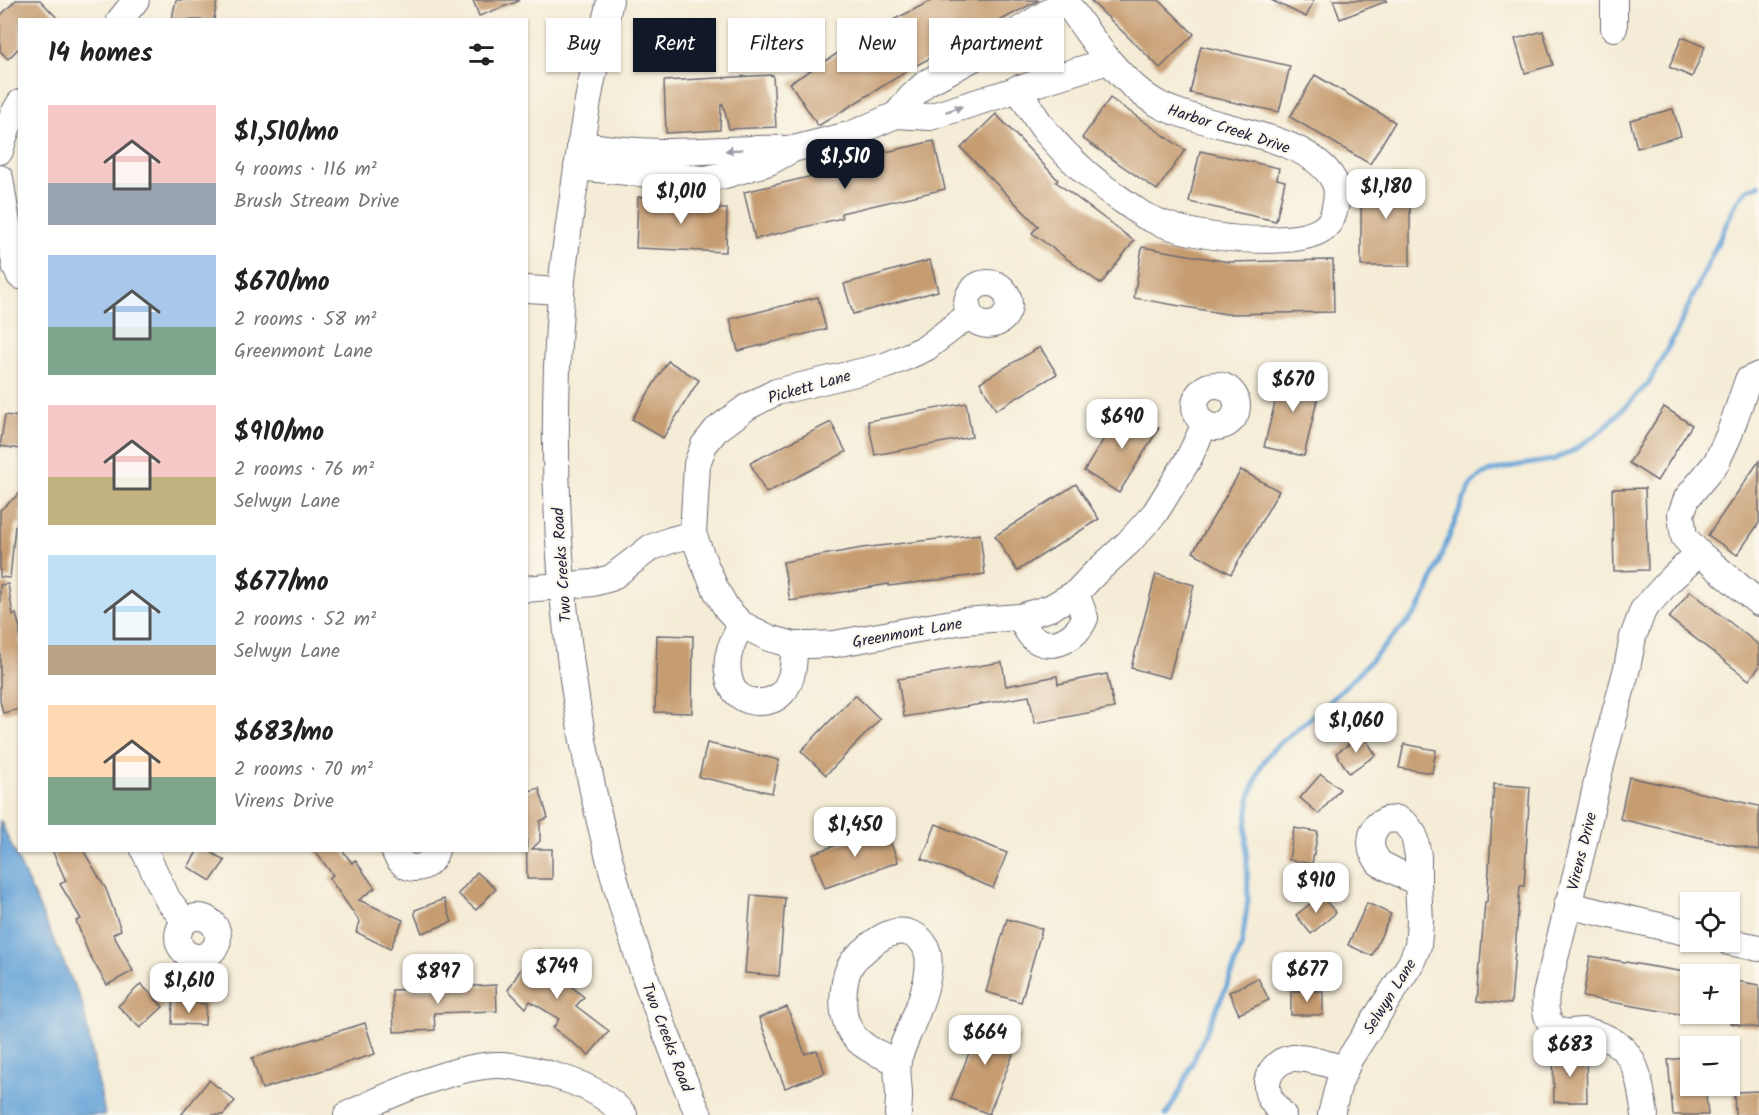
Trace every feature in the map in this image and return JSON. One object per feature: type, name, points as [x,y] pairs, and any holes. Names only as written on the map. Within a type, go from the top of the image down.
[{"type":"street","points":[[122,18],[136,0]]},
{"type":"street","name":"Two Creeks Road","points":[[610,0],[589,94],[561,291],[556,393],[556,485],[561,585],[586,765],[605,846],[620,901],[652,999],[699,1115]]},
{"type":"street","points":[[896,115],[926,83],[983,53],[1065,0]]},
{"type":"street","name":"Harbor Creek Drive","points":[[1018,88],[1047,133],[1081,168],[1114,195],[1144,215],[1177,228],[1213,236],[1281,239],[1307,237],[1325,227],[1334,215],[1337,199],[1335,183],[1326,169],[1306,155],[1277,141],[1190,118],[1160,106],[1134,86],[1108,61],[1065,0]]},
{"type":"street","points":[[1614,0],[1614,28]]},
{"type":"street","points":[[579,156],[689,178],[706,179],[769,162],[793,149],[852,134],[896,115],[930,117],[1108,61]]},
{"type":"street","points":[[0,151],[4,135],[18,106]]},
{"type":"street","points":[[0,178],[18,272]]},
{"type":"street","points":[[528,289],[561,291]]},
{"type":"street","name":"Pickett Lane","points":[[693,534],[697,464],[704,445],[716,430],[747,407],[776,392],[885,366],[926,348],[969,315]]},
{"type":"street","points":[[1759,375],[1748,380],[1716,463],[1687,498],[1681,514],[1684,537],[1699,554],[1759,603]]},
{"type":"street","name":"Greenmont Lane","points":[[693,534],[716,590],[741,624],[769,638],[794,645],[834,644],[963,621],[1020,617],[1050,608],[1076,593],[1128,543],[1155,513],[1188,460],[1205,424]]},
{"type":"street","points":[[528,589],[593,583],[611,578],[650,548],[693,534]]},
{"type":"street","name":"Virens Drive","points":[[1645,1115],[1638,1075],[1633,1062],[1624,1050],[1596,1034],[1582,1031],[1563,1032],[1553,1027],[1544,1007],[1545,994],[1638,621],[1643,610],[1670,580],[1699,554]]},
{"type":"street","points":[[1020,617],[1032,638],[1056,644],[1068,639],[1080,630],[1085,618],[1076,593]]},
{"type":"street","points":[[741,624],[729,649],[727,670],[732,687],[740,697],[759,702],[772,700],[783,692],[794,667],[794,645]]},
{"type":"street","points":[[145,852],[168,900],[185,921]]},
{"type":"street","points":[[395,852],[402,864],[414,868],[428,865],[435,852]]},
{"type":"street","name":"Selwyn Lane","points":[[1331,1115],[1345,1069],[1370,1025],[1411,963],[1418,946],[1420,922],[1418,883]]},
{"type":"street","points":[[1567,905],[1680,931]]},
{"type":"street","points":[[898,1062],[864,1046],[850,1032],[845,1019],[844,998],[845,982],[851,964],[868,947],[888,933],[903,931],[912,933],[922,941],[929,962],[927,983],[898,1062],[898,1115]]},
{"type":"street","points":[[1740,944],[1759,948]]},
{"type":"street","points":[[1283,1115],[1269,1096],[1267,1088],[1268,1079],[1279,1062],[1293,1058],[1307,1059],[1345,1069]]},
{"type":"street","points":[[361,1111],[463,1070],[503,1065],[553,1075],[583,1085],[604,1097],[624,1115]]},
{"type":"water","points":[[0,820],[82,1003],[105,1115],[0,1115]]},
{"type":"building","points":[[16,0],[40,0],[57,18],[18,18],[18,49],[8,59],[0,51],[0,16]]},
{"type":"building","points":[[176,0],[217,0],[214,18],[172,18]]},
{"type":"building","points":[[473,0],[519,0],[519,1],[479,16]]},
{"type":"building","points":[[933,0],[1039,0],[1005,18],[929,18],[929,59],[917,65],[917,18],[897,18]]},
{"type":"building","points":[[1090,0],[1159,0],[1194,34],[1160,68]]},
{"type":"building","points":[[1271,0],[1314,0],[1306,17]]},
{"type":"building","points":[[1333,0],[1387,0],[1387,1],[1340,19]]},
{"type":"building","points":[[1543,31],[1553,65],[1525,73],[1515,39]]},
{"type":"building","points":[[1682,37],[1705,47],[1692,77],[1669,67]]},
{"type":"building","points":[[1201,46],[1290,66],[1279,112],[1190,93]]},
{"type":"building","points":[[837,54],[837,72],[906,72],[818,126],[790,83],[808,72],[825,72],[825,61]]},
{"type":"building","points":[[773,75],[776,127],[729,129],[723,104],[721,105],[720,130],[666,133],[664,81]]},
{"type":"building","points":[[1315,75],[1395,122],[1370,164],[1290,117]]},
{"type":"building","points":[[1110,98],[1185,150],[1157,190],[1082,138]]},
{"type":"building","points":[[1673,109],[1681,136],[1637,148],[1630,120]]},
{"type":"building","points":[[996,114],[1058,180],[1056,182],[1134,241],[1101,284],[1032,233],[1038,226],[961,148]]},
{"type":"building","points":[[934,141],[945,189],[841,213],[842,218],[755,239],[744,192],[847,168],[846,161]]},
{"type":"building","points":[[1200,151],[1279,168],[1277,179],[1285,181],[1276,221],[1189,202]]},
{"type":"building","points":[[1361,175],[1410,175],[1410,266],[1361,266]]},
{"type":"building","points":[[638,197],[718,201],[718,209],[727,209],[726,252],[636,248]]},
{"type":"building","points":[[1142,247],[1229,262],[1333,260],[1334,312],[1226,314],[1134,298]]},
{"type":"building","points":[[930,260],[938,291],[853,314],[844,284]]},
{"type":"building","points":[[818,297],[826,329],[738,351],[730,319]]},
{"type":"building","points":[[1040,347],[1057,374],[996,410],[980,382]]},
{"type":"building","points":[[668,361],[699,380],[663,438],[632,419]]},
{"type":"building","points":[[1283,370],[1322,379],[1304,456],[1264,447]]},
{"type":"building","points":[[966,403],[972,437],[875,455],[868,421]]},
{"type":"building","points":[[1124,406],[1159,428],[1119,493],[1084,471]]},
{"type":"building","points":[[1664,407],[1692,425],[1657,481],[1629,463]]},
{"type":"building","points":[[5,415],[18,417],[18,449],[0,446]]},
{"type":"building","points":[[831,422],[846,452],[766,493],[750,463]]},
{"type":"building","points":[[1759,461],[1759,523],[1737,555],[1708,535]]},
{"type":"building","points":[[1241,470],[1279,491],[1231,574],[1193,552]]},
{"type":"building","points":[[1076,484],[1099,519],[1017,571],[995,536]]},
{"type":"building","points":[[1645,488],[1648,570],[1614,571],[1612,489]]},
{"type":"building","points":[[18,495],[18,524],[15,526],[10,578],[0,577],[0,510]]},
{"type":"building","points":[[980,534],[985,574],[889,586],[889,584],[790,601],[783,562],[862,548]]},
{"type":"building","points":[[1156,574],[1194,585],[1169,678],[1131,668]]},
{"type":"building","points":[[8,584],[13,615],[16,614],[18,621],[18,709],[3,713],[0,701],[0,585]]},
{"type":"building","points":[[1690,591],[1759,645],[1759,667],[1749,680],[1669,618]]},
{"type":"building","points":[[657,635],[693,636],[692,713],[655,712]]},
{"type":"building","points":[[1002,662],[1006,686],[1057,676],[1058,684],[1107,674],[1114,708],[1035,723],[1029,696],[904,717],[898,679]]},
{"type":"building","points":[[855,695],[880,719],[826,775],[801,751]]},
{"type":"building","points":[[1363,735],[1376,755],[1349,773],[1336,753]]},
{"type":"building","points":[[707,743],[779,760],[772,793],[699,777]]},
{"type":"building","points":[[1404,744],[1436,750],[1432,773],[1399,768]]},
{"type":"building","points":[[1321,774],[1340,789],[1319,814],[1300,798]]},
{"type":"building","points":[[1629,777],[1759,806],[1759,851],[1620,819]]},
{"type":"building","points":[[1494,784],[1530,787],[1524,886],[1520,886],[1511,1004],[1477,1001],[1485,902],[1487,902]]},
{"type":"building","points":[[539,788],[548,818],[540,821],[540,841],[532,849],[552,849],[552,879],[527,879],[528,791]]},
{"type":"building","points":[[936,824],[1007,853],[993,888],[922,859]]},
{"type":"building","points":[[885,827],[898,862],[825,888],[812,854]]},
{"type":"building","points":[[1294,828],[1318,832],[1312,864],[1289,860]]},
{"type":"building","points":[[53,852],[84,852],[106,889],[121,930],[113,934],[133,971],[107,985],[88,952],[76,921],[81,919],[60,884],[66,881]]},
{"type":"building","points":[[197,852],[211,852],[225,861],[211,881],[188,867]]},
{"type":"building","points":[[316,852],[344,852],[352,863],[355,860],[375,888],[359,900],[403,920],[390,949],[356,932],[360,922],[329,878],[333,875]]},
{"type":"building","points":[[477,872],[496,889],[476,910],[458,894]]},
{"type":"building","points":[[751,895],[785,898],[779,976],[745,973]]},
{"type":"building","points":[[1321,895],[1336,913],[1311,934],[1296,915]]},
{"type":"building","points":[[444,899],[452,922],[422,933],[415,910]]},
{"type":"building","points":[[1367,903],[1391,914],[1372,956],[1348,945]]},
{"type":"building","points":[[1007,919],[1042,929],[1021,1002],[986,992]]},
{"type":"building","points":[[533,949],[576,978],[571,986],[584,997],[576,1006],[609,1031],[589,1055],[553,1028],[559,1019],[530,1001],[526,1008],[508,990]]},
{"type":"building","points":[[1590,956],[1680,971],[1680,1014],[1583,997]]},
{"type":"building","points":[[1258,978],[1269,1000],[1239,1014],[1229,992]]},
{"type":"building","points":[[1740,982],[1759,985],[1759,1028],[1736,1024],[1740,1024]]},
{"type":"building","points":[[141,984],[163,1007],[140,1028],[118,1006]]},
{"type":"building","points":[[496,985],[497,1011],[434,1013],[435,1030],[394,1032],[392,990]]},
{"type":"building","points":[[1291,991],[1323,991],[1323,1015],[1291,1015]]},
{"type":"building","points":[[173,1002],[206,1004],[205,1025],[172,1024]]},
{"type":"building","points":[[787,1007],[805,1054],[817,1050],[825,1073],[785,1088],[759,1018]]},
{"type":"building","points":[[976,1020],[1020,1037],[989,1114],[951,1099],[969,1053],[964,1051]]},
{"type":"building","points":[[365,1023],[375,1054],[262,1089],[252,1058]]},
{"type":"building","points":[[1553,1053],[1586,1053],[1587,1102],[1554,1102]]},
{"type":"building","points":[[1680,1058],[1680,1096],[1706,1096],[1708,1115],[1673,1115],[1668,1060]]},
{"type":"building","points":[[209,1080],[235,1101],[223,1115],[181,1115]]},
{"type":"building","points":[[1759,1091],[1759,1115],[1735,1115],[1734,1096],[1740,1096],[1740,1092]]},
{"type":"waterway","points":[[1166,1115],[1179,1093],[1229,981],[1242,944],[1248,899],[1246,827],[1250,796],[1261,766],[1272,750],[1354,678],[1417,612],[1428,591],[1463,501],[1471,485],[1479,477],[1514,466],[1553,460],[1574,450],[1601,431],[1648,384],[1676,333],[1737,201],[1747,189],[1759,185]]}]
